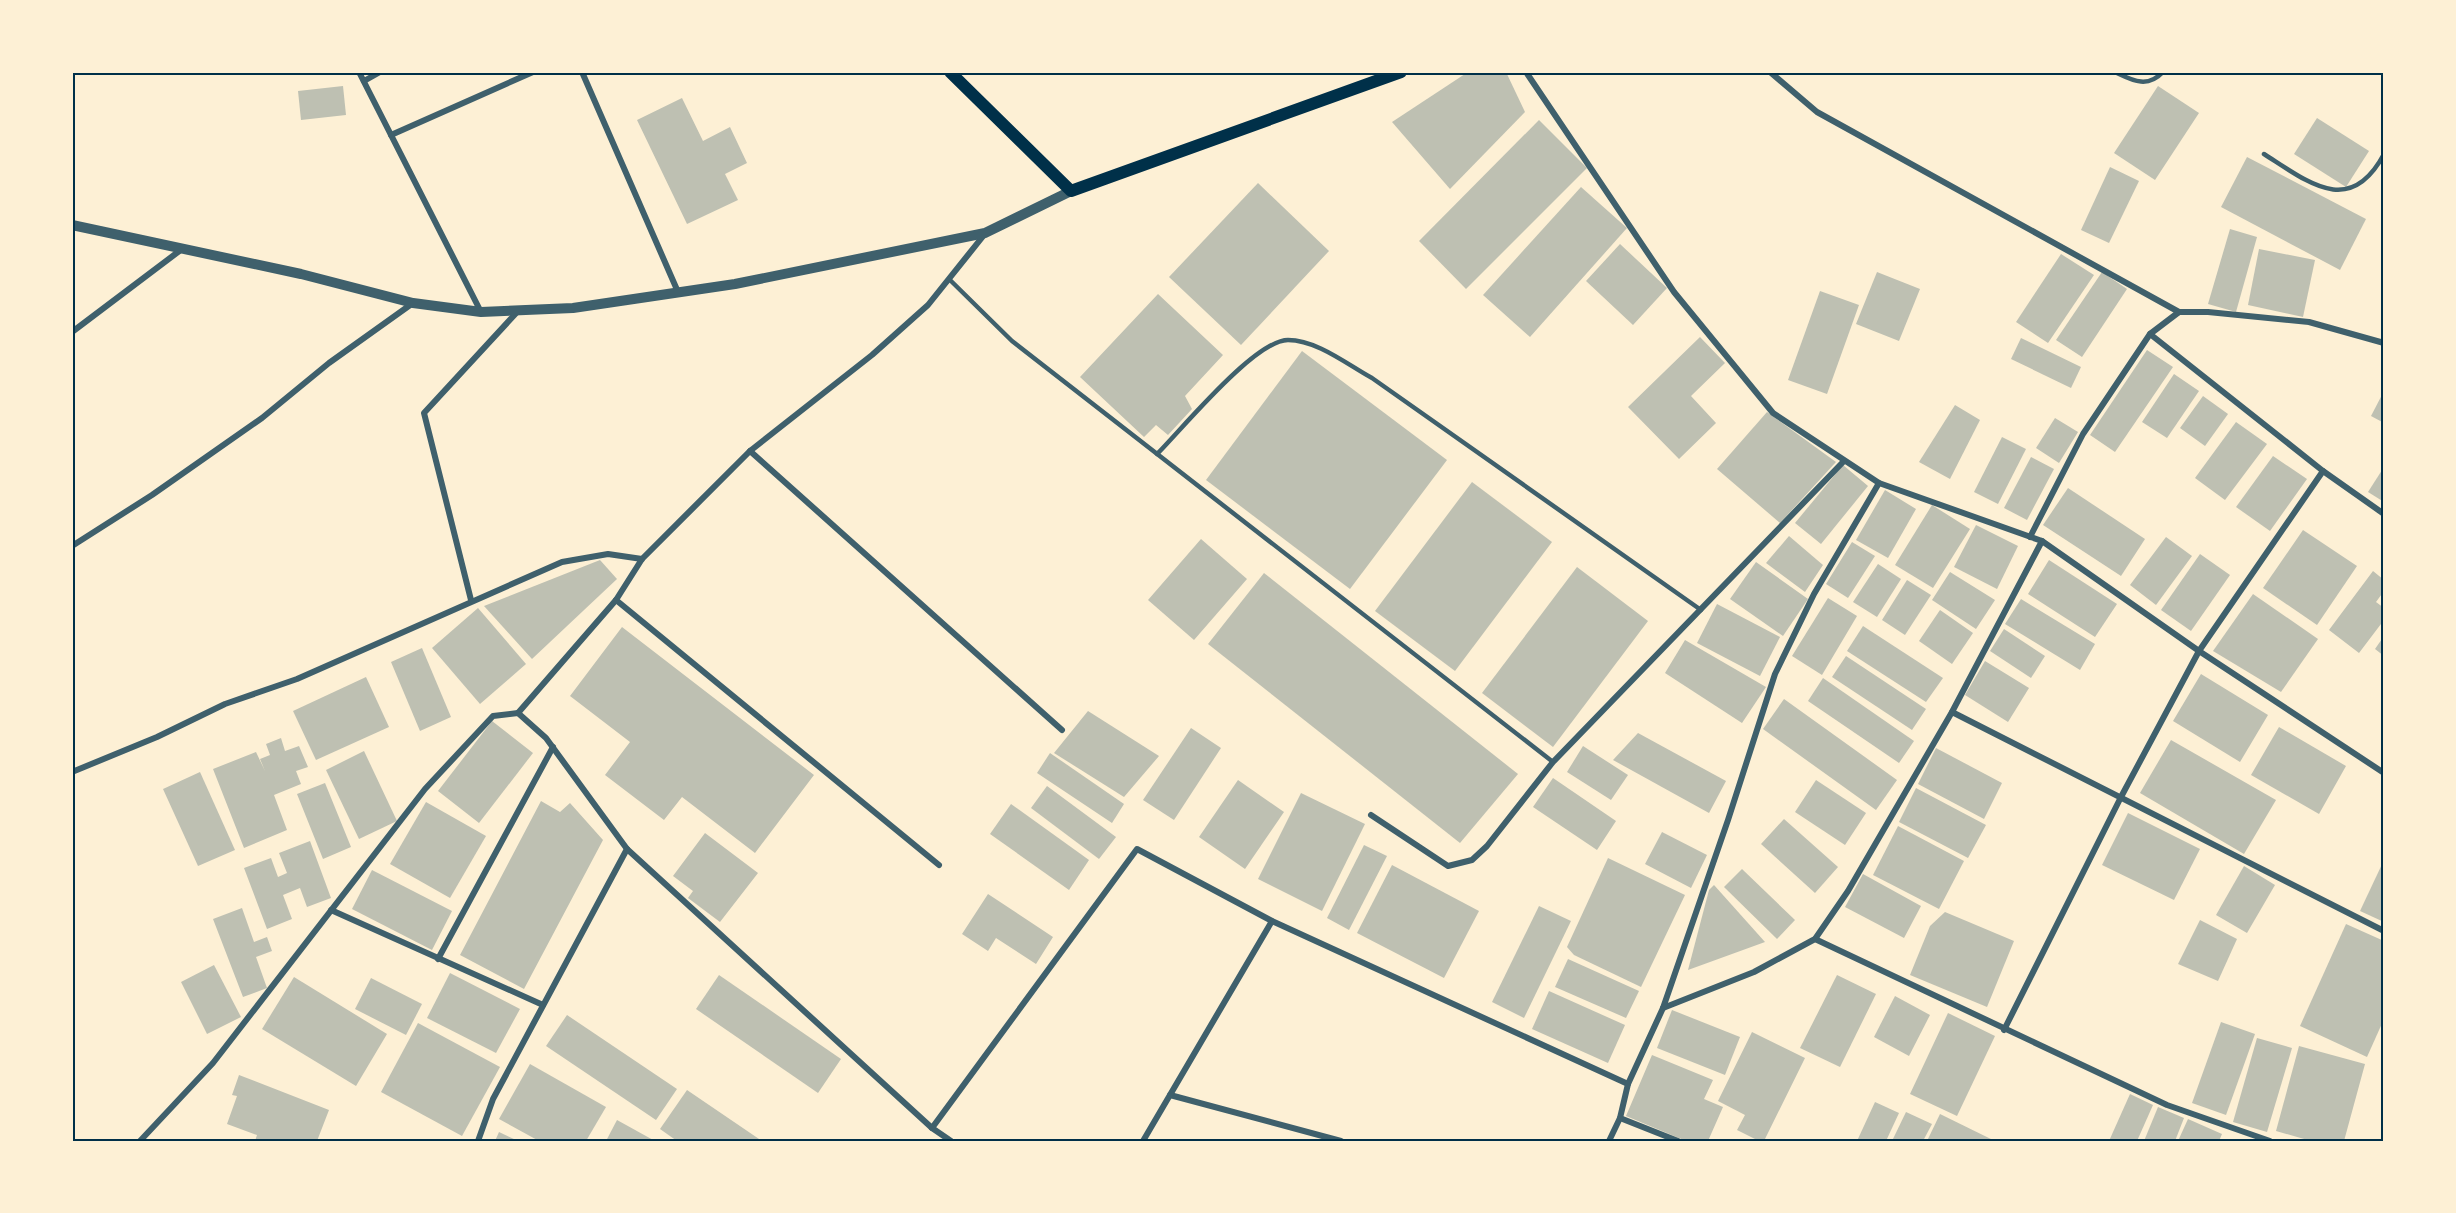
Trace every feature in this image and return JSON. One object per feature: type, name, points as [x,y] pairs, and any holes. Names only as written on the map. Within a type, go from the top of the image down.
[{"type":"main road","points":[[950,72],[1071,191],[1401,72]]},
{"type":"street","points":[[359,72],[481,312]]},
{"type":"street","points":[[364,81],[380,72]]},
{"type":"street","points":[[391,135],[533,72]]},
{"type":"street","points":[[582,72],[678,292]]},
{"type":"street","points":[[1526,72],[1682,300],[1773,412],[1879,483],[2042,541],[2199,651],[2384,773]]},
{"type":"street","points":[[1770,72],[1817,112],[2179,312],[2309,322],[2384,343]]},
{"type":"street","points":[[72,225],[182,248],[413,303],[481,312],[573,308],[735,284],[985,233],[1071,191]]},
{"type":"street","points":[[140,1141],[213,1063],[425,789],[493,716],[518,713],[616,600],[642,559],[750,451],[872,355],[928,305],[985,233]]},
{"type":"street","points":[[72,332],[182,248]]},
{"type":"street","points":[[72,546],[152,495],[262,418],[329,363],[413,303]]},
{"type":"street","points":[[471,600],[424,413],[519,310]]},
{"type":"street","points":[[2030,537],[2083,434],[2150,334],[2179,312]]},
{"type":"street","points":[[2150,334],[2323,471],[2384,514]]},
{"type":"street","points":[[750,451],[1062,730]]},
{"type":"street","points":[[1371,815],[1448,866],[1472,860],[1487,846],[1552,762],[1844,461]]},
{"type":"street","points":[[2004,1030],[2121,797],[2199,651],[2323,471]]},
{"type":"street","points":[[1609,1141],[1620,1118],[1629,1084],[1663,1008],[1775,675],[1814,594],[1879,483]]},
{"type":"street","points":[[1663,1008],[1754,972],[1815,939],[1848,891],[1952,712],[2042,541]]},
{"type":"street","points":[[72,772],[157,737],[225,705],[297,679],[471,600],[562,562],[608,554],[642,559]]},
{"type":"street","points":[[616,600],[939,865]]},
{"type":"street","points":[[1952,712],[2384,931]]},
{"type":"street","points":[[518,713],[553,747],[627,849],[932,1128],[951,1141]]},
{"type":"street","points":[[438,959],[553,747]]},
{"type":"street","points":[[478,1141],[493,1099],[627,849]]},
{"type":"street","points":[[932,1128],[1137,849],[1272,921],[1629,1084]]},
{"type":"street","points":[[331,910],[543,1005]]},
{"type":"street","points":[[1143,1141],[1272,921]]},
{"type":"street","points":[[1815,939],[2167,1105],[2270,1141]]},
{"type":"street","points":[[1170,1095],[1341,1141]]},
{"type":"street","points":[[1620,1118],[1678,1141]]},
{"type":"lane","points":[[2115,72],[2139,82],[2149,82],[2163,72]]},
{"type":"lane","points":[[2264,154],[2321,187],[2328,190],[2347,190],[2362,183],[2384,154]]},
{"type":"lane","points":[[949,279],[1012,341],[1552,762]]},
{"type":"lane","points":[[1157,454],[1234,374],[1268,345],[1288,340],[1316,346],[1372,378],[1701,610]]},
{"type":"building","points":[[1468,72],[1506,72],[1525,112],[1450,189],[1392,122]]},
{"type":"building","points":[[343,86],[346,115],[301,120],[298,91]]},
{"type":"building","points":[[2158,86],[2199,113],[2155,180],[2114,153]]},
{"type":"building","points":[[682,98],[703,141],[730,127],[747,163],[725,174],[738,200],[687,224],[637,120]]},
{"type":"building","points":[[2317,118],[2369,151],[2346,187],[2294,154]]},
{"type":"building","points":[[1539,120],[1587,168],[1466,289],[1419,241]]},
{"type":"building","points":[[2247,157],[2366,219],[2340,270],[2221,207]]},
{"type":"building","points":[[2110,167],[2139,181],[2109,243],[2081,230]]},
{"type":"building","points":[[1258,183],[1329,251],[1241,345],[1169,277]]},
{"type":"building","points":[[1581,187],[1627,228],[1530,337],[1483,295]]},
{"type":"building","points":[[2230,229],[2257,237],[2236,312],[2208,304]]},
{"type":"building","points":[[1620,244],[1667,288],[1633,325],[1586,281]]},
{"type":"building","points":[[2259,249],[2315,260],[2303,317],[2248,305]]},
{"type":"building","points":[[2061,254],[2094,275],[2048,343],[2016,322]]},
{"type":"building","points":[[1877,272],[1920,289],[1899,341],[1856,324]]},
{"type":"building","points":[[2102,272],[2127,289],[2082,357],[2056,340]]},
{"type":"building","points":[[1820,291],[1859,305],[1827,394],[1788,380]]},
{"type":"building","points":[[1158,294],[1223,355],[1185,396],[1192,409],[1168,435],[1156,425],[1144,437],[1080,377]]},
{"type":"building","points":[[1700,337],[1725,363],[1691,396],[1716,423],[1679,459],[1628,407]]},
{"type":"building","points":[[2021,338],[2081,367],[2071,388],[2011,359]]},
{"type":"building","points":[[2147,350],[2173,367],[2115,452],[2090,435]]},
{"type":"building","points":[[1302,351],[1447,460],[1350,589],[1206,480]]},
{"type":"building","points":[[2174,374],[2199,391],[2167,438],[2142,422]]},
{"type":"building","points":[[2384,391],[2384,423],[2371,416]]},
{"type":"building","points":[[2203,396],[2228,414],[2205,446],[2180,428]]},
{"type":"building","points":[[1955,405],[1980,420],[1950,479],[1919,462]]},
{"type":"building","points":[[1767,412],[1836,462],[1780,523],[1717,469]]},
{"type":"building","points":[[2055,418],[2078,432],[2059,463],[2036,448]]},
{"type":"building","points":[[2236,422],[2267,444],[2225,500],[2195,478]]},
{"type":"building","points":[[2002,437],[2026,449],[1998,504],[1974,492]]},
{"type":"building","points":[[2273,456],[2307,479],[2270,531],[2236,507]]},
{"type":"building","points":[[2031,457],[2054,469],[2027,520],[2004,508]]},
{"type":"building","points":[[1843,465],[1868,486],[1821,544],[1795,523]]},
{"type":"building","points":[[2384,467],[2384,502],[2368,492]]},
{"type":"building","points":[[1472,482],[1552,542],[1455,671],[1375,611]]},
{"type":"building","points":[[2068,488],[2145,539],[2121,576],[2043,525]]},
{"type":"building","points":[[1885,490],[1916,509],[1888,558],[1856,540]]},
{"type":"building","points":[[1932,505],[1970,529],[1933,588],[1895,565]]},
{"type":"building","points":[[1976,525],[2018,546],[1997,589],[1954,567]]},
{"type":"building","points":[[2303,530],[2357,566],[2317,625],[2263,588]]},
{"type":"building","points":[[1789,536],[1823,565],[1805,592],[1766,563]]},
{"type":"building","points":[[2166,537],[2192,556],[2156,605],[2130,585]]},
{"type":"building","points":[[1201,539],[1247,579],[1194,640],[1148,600]]},
{"type":"building","points":[[1852,542],[1875,556],[1848,598],[1826,584]]},
{"type":"building","points":[[2200,554],[2230,575],[2191,631],[2161,610]]},
{"type":"building","points":[[600,560],[617,579],[532,659],[484,606]]},
{"type":"building","points":[[2049,560],[2117,604],[2095,637],[2028,594]]},
{"type":"building","points":[[1756,562],[1808,599],[1783,636],[1730,599]]},
{"type":"building","points":[[1878,564],[1901,579],[1877,617],[1853,602]]},
{"type":"building","points":[[1577,567],[1648,621],[1553,747],[1482,693]]},
{"type":"building","points":[[2373,571],[2384,580],[2384,591],[2376,602],[2384,608],[2384,620],[2359,653],[2329,630]]},
{"type":"building","points":[[1950,572],[1995,600],[1976,629],[1932,600]]},
{"type":"building","points":[[1264,573],[1518,774],[1460,843],[1208,644]]},
{"type":"building","points":[[1907,580],[1931,595],[1905,635],[1882,620]]},
{"type":"building","points":[[2253,594],[2318,639],[2281,692],[2213,651]]},
{"type":"building","points":[[1828,598],[1857,616],[1822,675],[1792,656]]},
{"type":"building","points":[[2021,599],[2095,644],[2080,670],[2005,624]]},
{"type":"building","points":[[1717,604],[1780,637],[1760,676],[1697,643]]},
{"type":"building","points":[[478,608],[526,664],[480,704],[432,648]]},
{"type":"building","points":[[1940,610],[1973,633],[1952,664],[1919,641]]},
{"type":"building","points":[[1863,626],[1943,678],[1926,702],[1847,651]]},
{"type":"building","points":[[622,627],[814,775],[755,853],[682,797],[664,820],[605,775],[630,742],[570,696]]},
{"type":"building","points":[[2004,629],[2045,656],[2031,678],[1990,651]]},
{"type":"building","points":[[2384,636],[2384,656],[2375,649]]},
{"type":"building","points":[[1685,640],[1766,687],[1742,723],[1665,673]]},
{"type":"building","points":[[422,648],[451,717],[420,731],[391,662]]},
{"type":"building","points":[[1846,656],[1926,709],[1912,730],[1832,677]]},
{"type":"building","points":[[1985,661],[2029,688],[2008,722],[1965,695]]},
{"type":"building","points":[[2201,674],[2268,715],[2240,762],[2173,721]]},
{"type":"building","points":[[366,677],[389,727],[316,760],[293,711]]},
{"type":"building","points":[[1823,678],[1914,741],[1899,763],[1808,701]]},
{"type":"building","points":[[1784,699],[1897,780],[1876,810],[1763,729]]},
{"type":"building","points":[[1088,711],[1159,756],[1124,797],[1054,753]]},
{"type":"building","points":[[492,721],[533,753],[479,823],[438,791]]},
{"type":"building","points":[[2279,727],[2346,766],[2319,814],[2251,775]]},
{"type":"building","points":[[1191,728],[1221,748],[1174,820],[1143,800]]},
{"type":"building","points":[[1638,733],[1726,781],[1709,813],[1613,760]]},
{"type":"building","points":[[281,738],[285,751],[299,746],[308,767],[296,771],[301,784],[274,795],[287,830],[244,848],[213,769],[256,752],[265,771],[260,759],[270,755],[266,744]]},
{"type":"building","points":[[2171,740],[2276,800],[2244,854],[2140,793]]},
{"type":"building","points":[[1583,746],[1628,775],[1611,800],[1567,772]]},
{"type":"building","points":[[1936,748],[2002,783],[1984,819],[1918,784]]},
{"type":"building","points":[[364,751],[397,821],[359,839],[326,770]]},
{"type":"building","points":[[1050,753],[1124,804],[1112,823],[1037,773]]},
{"type":"building","points":[[200,772],[235,850],[198,866],[163,789]]},
{"type":"building","points":[[1553,778],[1616,821],[1597,850],[1533,807]]},
{"type":"building","points":[[1238,780],[1284,812],[1245,869],[1199,837]]},
{"type":"building","points":[[1816,780],[1866,813],[1845,845],[1795,812]]},
{"type":"building","points":[[325,783],[351,847],[323,859],[297,794]]},
{"type":"building","points":[[1047,786],[1116,837],[1099,859],[1031,808]]},
{"type":"building","points":[[1916,788],[1986,825],[1968,858],[1899,822]]},
{"type":"building","points":[[1301,793],[1365,824],[1322,911],[1258,879]]},
{"type":"building","points":[[541,801],[560,812],[570,803],[603,840],[524,989],[460,955]]},
{"type":"building","points":[[426,802],[486,836],[450,898],[390,864]]},
{"type":"building","points":[[1011,804],[1089,860],[1069,890],[990,834]]},
{"type":"building","points":[[2128,813],[2200,849],[2174,900],[2102,865]]},
{"type":"building","points":[[1784,819],[1838,867],[1815,893],[1761,844]]},
{"type":"building","points":[[1898,826],[1964,861],[1939,909],[1873,875]]},
{"type":"building","points":[[1662,832],[1707,855],[1691,888],[1645,864]]},
{"type":"building","points":[[705,833],[758,873],[720,922],[688,898],[693,891],[673,876]]},
{"type":"building","points":[[310,841],[331,898],[307,907],[300,888],[283,895],[292,919],[267,929],[244,868],[271,858],[278,877],[287,873],[279,853]]},
{"type":"building","points":[[1364,845],[1387,856],[1349,930],[1327,918]]},
{"type":"building","points":[[1608,858],[1685,895],[1641,987],[1574,955],[1567,947]]},
{"type":"building","points":[[2384,860],[2384,922],[2360,911]]},
{"type":"building","points":[[1392,865],[1479,911],[1444,978],[1357,933]]},
{"type":"building","points":[[2244,866],[2275,885],[2247,933],[2216,915]]},
{"type":"building","points":[[1742,869],[1795,920],[1777,939],[1724,887]]},
{"type":"building","points":[[372,870],[452,911],[432,950],[352,909]]},
{"type":"building","points":[[1863,874],[1921,906],[1904,938],[1845,907]]},
{"type":"building","points":[[1714,885],[1765,942],[1688,970],[1709,890]]},
{"type":"building","points":[[988,894],[1053,937],[1036,964],[996,938],[988,951],[962,934]]},
{"type":"building","points":[[1539,906],[1571,921],[1524,1018],[1492,1002]]},
{"type":"building","points":[[242,908],[254,942],[267,937],[272,951],[256,957],[267,988],[243,997],[213,919]]},
{"type":"building","points":[[1945,912],[2014,941],[1987,1007],[1910,975],[1930,926]]},
{"type":"building","points":[[2200,920],[2237,939],[2218,981],[2178,964]]},
{"type":"building","points":[[2346,924],[2384,941],[2384,1019],[2367,1057],[2300,1026]]},
{"type":"building","points":[[1568,959],[1639,991],[1626,1018],[1555,987]]},
{"type":"building","points":[[214,965],[241,1017],[207,1034],[181,982]]},
{"type":"building","points":[[450,973],[520,1009],[496,1053],[427,1018]]},
{"type":"building","points":[[719,975],[841,1059],[818,1093],[696,1009]]},
{"type":"building","points":[[1837,975],[1876,994],[1840,1067],[1800,1048]]},
{"type":"building","points":[[294,977],[387,1034],[356,1086],[262,1029]]},
{"type":"building","points":[[371,978],[422,1004],[406,1035],[355,1009]]},
{"type":"building","points":[[1549,991],[1625,1025],[1608,1063],[1532,1029]]},
{"type":"building","points":[[1895,996],[1930,1015],[1909,1056],[1874,1037]]},
{"type":"building","points":[[1672,1010],[1740,1037],[1725,1075],[1657,1048]]},
{"type":"building","points":[[1948,1013],[1995,1036],[1957,1116],[1910,1094]]},
{"type":"building","points":[[567,1015],[677,1089],[656,1120],[546,1046]]},
{"type":"building","points":[[2221,1022],[2255,1034],[2226,1115],[2192,1103]]},
{"type":"building","points":[[418,1023],[500,1067],[462,1136],[381,1092]]},
{"type":"building","points":[[1752,1032],[1805,1058],[1764,1141],[1759,1141],[1737,1130],[1745,1115],[1718,1101]]},
{"type":"building","points":[[2257,1038],[2292,1048],[2267,1132],[2233,1122]]},
{"type":"building","points":[[2299,1046],[2365,1064],[2344,1141],[2311,1141],[2276,1131]]},
{"type":"building","points":[[1652,1055],[1713,1080],[1704,1099],[1723,1107],[1708,1141],[1686,1141],[1626,1116]]},
{"type":"building","points":[[530,1064],[606,1107],[586,1141],[539,1141],[499,1119]]},
{"type":"building","points":[[239,1075],[329,1110],[317,1141],[255,1141],[257,1135],[227,1124],[237,1096],[232,1095]]},
{"type":"building","points":[[687,1090],[762,1141],[677,1141],[660,1129]]},
{"type":"building","points":[[2130,1094],[2153,1105],[2137,1141],[2109,1141]]},
{"type":"building","points":[[1875,1102],[1899,1113],[1886,1141],[1857,1141]]},
{"type":"building","points":[[2158,1107],[2184,1118],[2175,1141],[2144,1141]]},
{"type":"building","points":[[1906,1112],[1932,1124],[1923,1141],[1892,1141]]},
{"type":"building","points":[[1940,1114],[1995,1141],[1927,1141]]},
{"type":"building","points":[[2188,1119],[2222,1134],[2219,1141],[2178,1141]]},
{"type":"building","points":[[617,1120],[655,1141],[606,1141]]},
{"type":"building","points":[[499,1132],[518,1141],[495,1141]]}]
